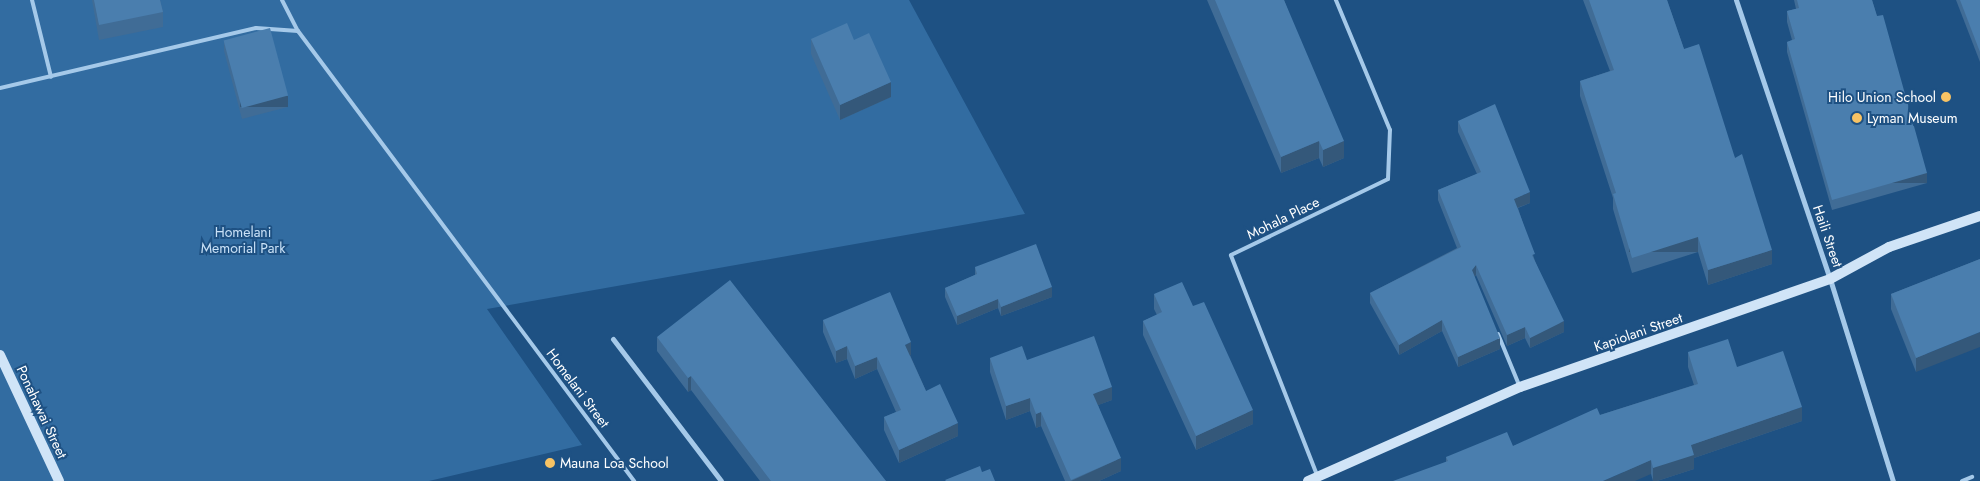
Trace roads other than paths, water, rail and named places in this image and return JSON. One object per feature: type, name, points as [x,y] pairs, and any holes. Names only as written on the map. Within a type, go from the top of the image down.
[{"type":"street","name":"Haili Street","points":[[1736,0],[1830,279],[1893,481]]},
{"type":"street","name":"Kapiolani Street","points":[[1313,479],[1520,387],[1830,279],[1889,247],[1980,216]]},
{"type":"street","points":[[613,339],[721,481]]},
{"type":"street","name":"Ponahawai Street","points":[[0,355],[59,481]]},
{"type":"lane","points":[[32,0],[51,77]]},
{"type":"lane","name":"Homelani Street","points":[[282,0],[298,31],[634,481]]},
{"type":"lane","name":"Mohala Place","points":[[1313,479],[1231,255],[1388,179],[1390,130],[1336,0]]},
{"type":"lane","points":[[0,88],[256,28],[298,31]]},
{"type":"lane","points":[[1494,324],[1520,387]]},
{"type":"lane","points":[[1962,481],[1972,476]]},
{"type":"place","name":"Hilo Union School","points":[[1946,97]]},
{"type":"place","name":"Lyman Museum","points":[[1857,118]]},
{"type":"place","name":"Mauna Loa School","points":[[550,463]]},
{"type":"park label","name":"Homelani Memorial Park","points":[[243,240]]}]
